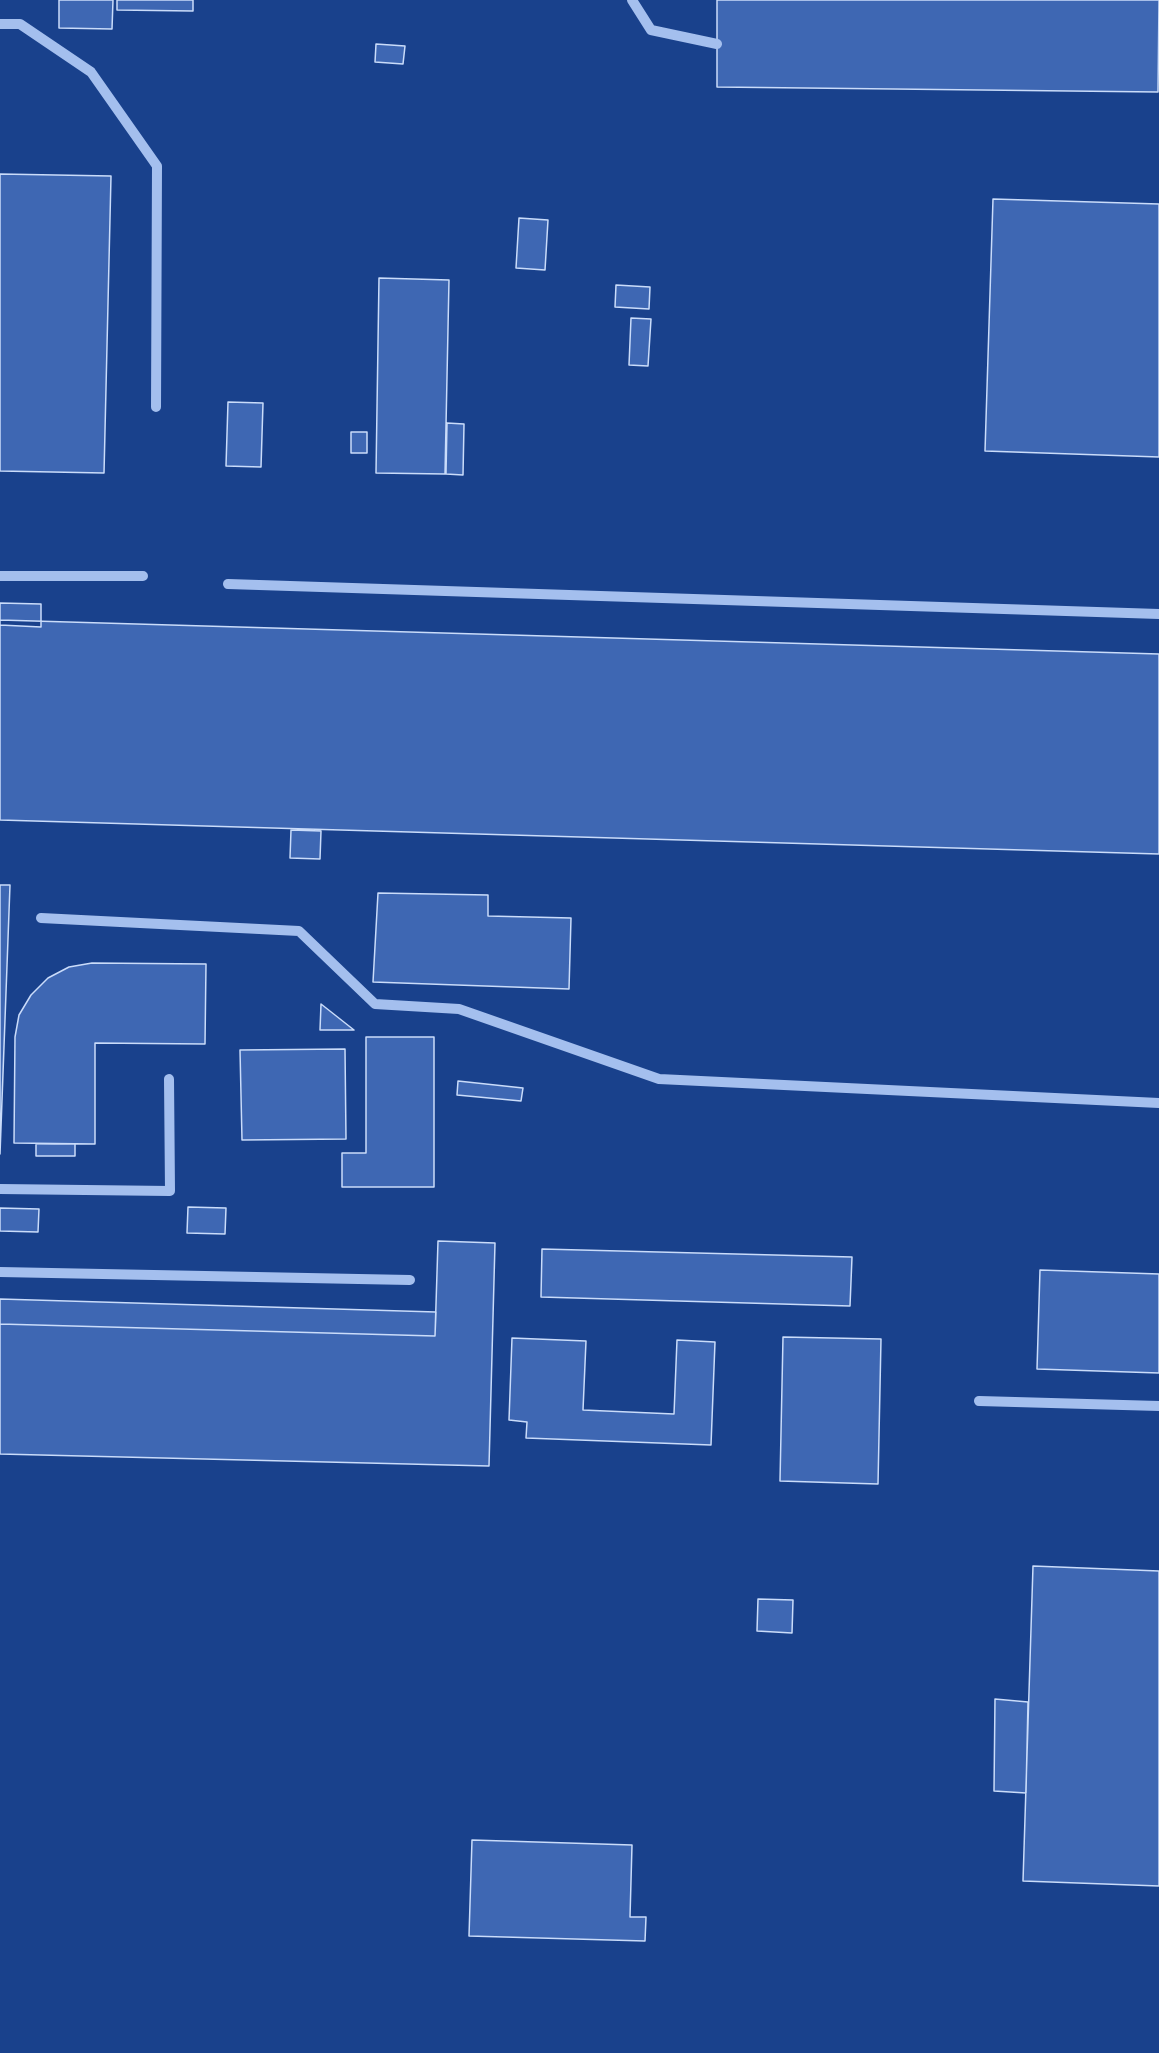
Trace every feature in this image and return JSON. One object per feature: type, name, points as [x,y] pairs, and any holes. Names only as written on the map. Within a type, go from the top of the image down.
[{"type":"lane","points":[[632,0],[651,30],[717,44]]},
{"type":"lane","points":[[0,24],[20,24],[91,72],[157,166],[156,407]]},
{"type":"lane","points":[[0,576],[143,576]]},
{"type":"lane","points":[[228,584],[1159,614]]},
{"type":"lane","points":[[41,918],[298,931],[375,1004],[459,1009],[659,1079],[1159,1103]]},
{"type":"lane","points":[[0,1189],[170,1191],[169,1079]]},
{"type":"lane","points":[[0,1272],[410,1280]]},
{"type":"lane","points":[[979,1401],[1159,1406]]},
{"type":"building","points":[[59,0],[113,0],[112,29],[59,28]]},
{"type":"building","points":[[117,0],[193,0],[193,11],[117,10]]},
{"type":"building","points":[[717,0],[1159,0],[1158,92],[717,87]]},
{"type":"building","points":[[376,44],[405,46],[403,64],[375,62]]},
{"type":"building","points":[[0,174],[111,176],[104,473],[0,471]]},
{"type":"building","points":[[993,199],[1159,204],[1159,457],[985,451]]},
{"type":"building","points":[[519,218],[548,220],[545,270],[516,268]]},
{"type":"building","points":[[379,278],[449,280],[445,474],[376,473]]},
{"type":"building","points":[[616,285],[650,287],[649,309],[615,307]]},
{"type":"building","points":[[631,318],[651,319],[648,366],[629,365]]},
{"type":"building","points":[[228,402],[263,403],[261,467],[226,466]]},
{"type":"building","points":[[447,423],[464,424],[463,475],[446,474]]},
{"type":"building","points":[[351,432],[367,432],[367,453],[351,453]]},
{"type":"building","points":[[0,603],[41,604],[41,627],[0,625]]},
{"type":"building","points":[[0,620],[1159,654],[1159,854],[0,820]]},
{"type":"building","points":[[291,830],[321,831],[320,859],[290,858]]},
{"type":"building","points":[[0,885],[10,885],[0,1154]]},
{"type":"building","points":[[378,893],[488,895],[488,916],[571,918],[569,989],[373,982]]},
{"type":"building","points":[[92,963],[206,964],[205,1044],[95,1043],[95,1144],[14,1143],[15,1037],[19,1015],[31,995],[48,978],[69,967]]},
{"type":"building","points":[[321,1004],[354,1030],[320,1030]]},
{"type":"building","points":[[366,1037],[434,1037],[434,1187],[342,1187],[342,1153],[366,1153]]},
{"type":"building","points":[[345,1049],[346,1139],[242,1140],[240,1050]]},
{"type":"building","points":[[458,1081],[523,1088],[521,1101],[457,1095]]},
{"type":"building","points":[[36,1144],[75,1144],[75,1156],[36,1156]]},
{"type":"building","points":[[188,1207],[226,1208],[225,1234],[187,1233]]},
{"type":"building","points":[[0,1208],[39,1209],[38,1232],[0,1231]]},
{"type":"building","points":[[438,1241],[495,1243],[489,1466],[0,1454],[0,1324],[435,1336]]},
{"type":"building","points":[[542,1249],[852,1257],[850,1306],[541,1297]]},
{"type":"building","points":[[1040,1270],[1159,1274],[1159,1373],[1037,1369]]},
{"type":"building","points":[[0,1299],[436,1312],[435,1336],[0,1324]]},
{"type":"building","points":[[783,1337],[881,1339],[878,1484],[780,1481]]},
{"type":"building","points":[[512,1338],[586,1341],[583,1410],[674,1414],[677,1340],[715,1342],[711,1445],[526,1438],[527,1422],[509,1420]]},
{"type":"building","points":[[1033,1566],[1159,1571],[1159,1886],[1023,1881]]},
{"type":"building","points":[[758,1599],[793,1600],[792,1633],[757,1631]]},
{"type":"building","points":[[995,1699],[1028,1702],[1026,1793],[994,1791]]},
{"type":"building","points":[[472,1840],[632,1845],[630,1917],[646,1917],[645,1941],[469,1936]]}]
